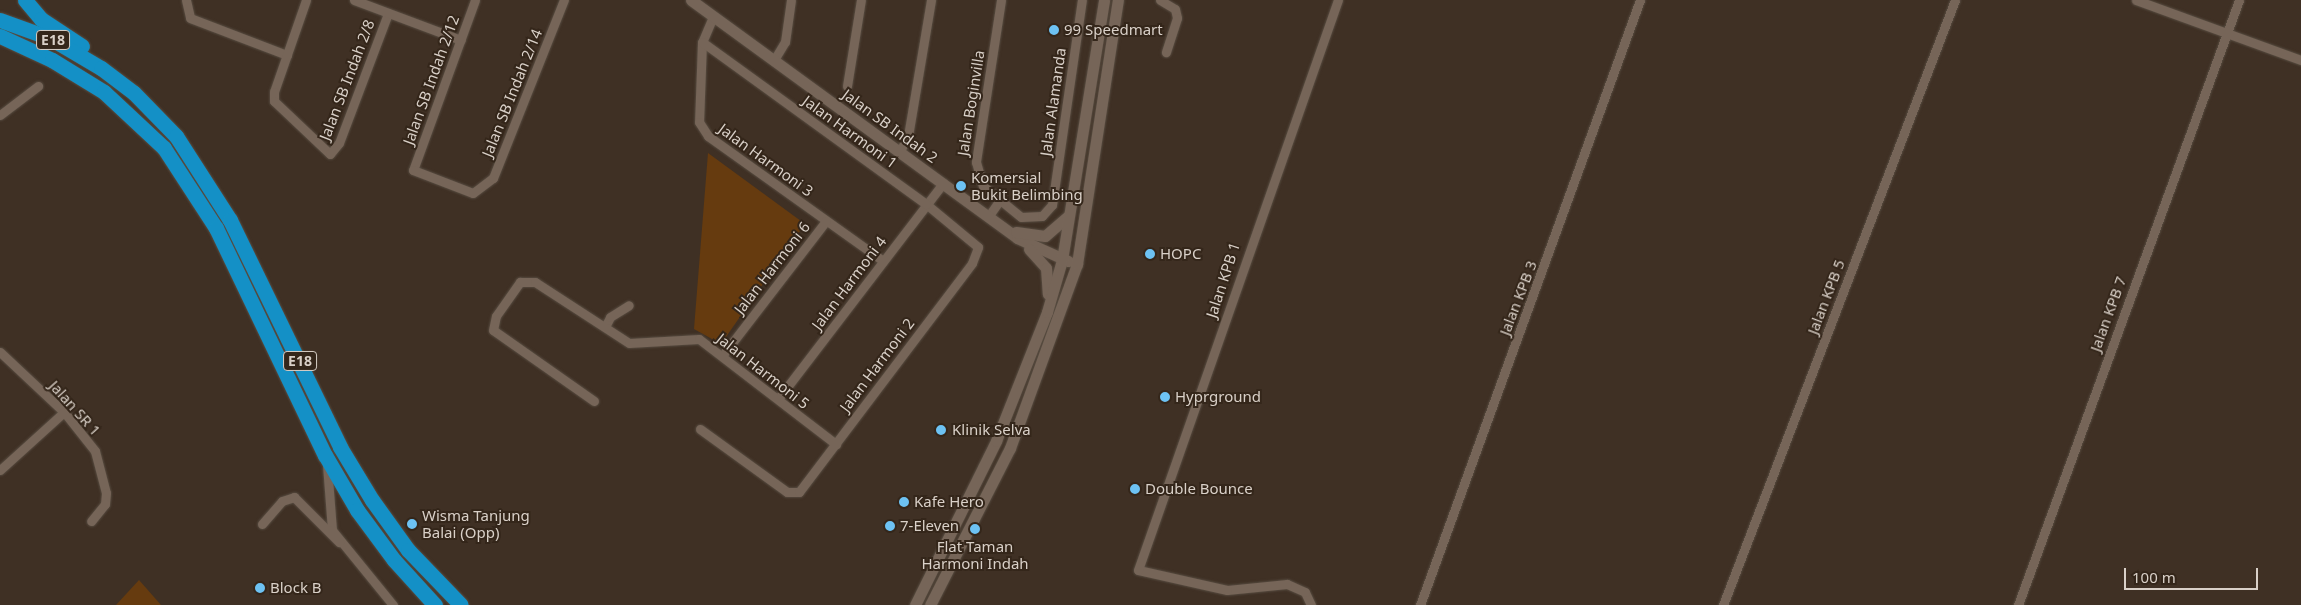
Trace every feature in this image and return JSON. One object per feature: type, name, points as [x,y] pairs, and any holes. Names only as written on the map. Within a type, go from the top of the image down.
[{"type":"highway","points":[[25,0],[41,19],[79,44],[101,68]]},
{"type":"highway","name":"E18","points":[[0,20],[50,38],[101,68],[154,112],[197,164],[372,500],[408,550],[461,605]]},
{"type":"highway","name":"E18","points":[[0,36],[52,60],[104,92],[164,148],[216,228],[325,455],[394,560],[436,605]]},
{"type":"main road","name":"Jalan SB Indah 2","points":[[691,0],[708,15],[774,60],[1017,238],[1062,260],[1077,264]]},
{"type":"main road","points":[[701,0],[708,15]]},
{"type":"main road","points":[[914,605],[996,441],[1047,312],[1062,260],[1104,0]]},
{"type":"main road","points":[[930,605],[1010,448],[1077,264],[1118,0]]},
{"type":"main road","points":[[1003,228],[1045,236],[1068,216]]},
{"type":"main road","points":[[1017,238],[1046,268],[1047,312]]},
{"type":"street","points":[[186,0],[185,14],[287,55],[306,0]]},
{"type":"street","points":[[354,0],[461,40]]},
{"type":"street","name":"Jalan SB Indah 2/12","points":[[413,170],[475,0]]},
{"type":"street","name":"Jalan SB Indah 2/14","points":[[413,170],[480,191],[493,178],[564,0]]},
{"type":"street","points":[[774,60],[785,42],[791,0]]},
{"type":"street","points":[[846,86],[861,0]]},
{"type":"street","points":[[900,151],[908,136],[931,0]]},
{"type":"street","name":"Jalan Boginvilla","points":[[999,201],[977,177],[976,162],[1001,0]]},
{"type":"street","name":"Jalan Alamanda","points":[[999,201],[1021,218],[1042,216],[1052,205],[1082,0]]},
{"type":"street","points":[[1160,0],[1176,9],[1177,18],[1166,52]]},
{"type":"street","name":"Jalan KPB 1","points":[[1311,605],[1305,592],[1287,584],[1227,590],[1138,570],[1338,0]]},
{"type":"street","name":"Jalan KPB 3","points":[[1420,605],[1640,0]]},
{"type":"street","name":"Jalan KPB 5","points":[[1724,605],[1955,0]]},
{"type":"street","points":[[2136,0],[2301,60]]},
{"type":"street","name":"Jalan KPB 7","points":[[2018,605],[2239,0]]},
{"type":"street","name":"Jalan SB Indah 2/8","points":[[287,55],[274,101],[330,154],[339,143],[388,12]]},
{"type":"street","name":"Jalan Harmoni 3","points":[[708,15],[702,42],[699,122],[708,136],[883,261]]},
{"type":"street","name":"Jalan Harmoni 1","points":[[702,42],[926,204],[978,247]]},
{"type":"street","points":[[0,115],[38,86]]},
{"type":"street","name":"Jalan Harmoni 4","points":[[778,399],[942,183]]},
{"type":"street","points":[[988,217],[999,201]]},
{"type":"street","name":"Jalan Harmoni 6","points":[[722,356],[826,221]]},
{"type":"street","name":"Jalan Harmoni 2","points":[[700,429],[793,494],[836,444],[972,263],[978,247]]},
{"type":"street","name":"Jalan Harmoni 5","points":[[594,401],[493,330],[496,316],[520,282],[535,282],[629,343],[699,339],[836,444]]},
{"type":"street","points":[[605,327],[610,317],[629,306]]},
{"type":"street","name":"Jalan SR 1","points":[[0,352],[64,412],[86,436],[102,466],[105,504],[91,521]]},
{"type":"street","points":[[0,470],[64,412]]},
{"type":"street","points":[[325,455],[330,507],[339,542]]},
{"type":"street","points":[[262,524],[286,498],[294,497],[339,542],[393,605]]},
{"type":"street","points":[[311,513],[330,507]]},
{"type":"shaded area","points":[[708,153],[805,224],[721,344],[694,329]]},
{"type":"shaded area","points":[[139,580],[161,605],[116,605]]},
{"type":"place","name":"99 Speedmart","points":[[1054,30]]},
{"type":"place","name":"Komersial Bukit Belimbing","points":[[961,186]]},
{"type":"place","name":"HOPC","points":[[1150,254]]},
{"type":"place","name":"Hyprground","points":[[1165,397]]},
{"type":"place","name":"Klinik Selva","points":[[941,430]]},
{"type":"place","name":"Double Bounce","points":[[1135,489]]},
{"type":"place","name":"Kafe Hero","points":[[904,502]]},
{"type":"place","name":"Wisma Tanjung Balai (Opp)","points":[[412,524]]},
{"type":"place","name":"7-Eleven","points":[[890,526]]},
{"type":"place","name":"Flat Taman Harmoni Indah","points":[[975,529]]},
{"type":"place","name":"Block B","points":[[260,588]]}]
